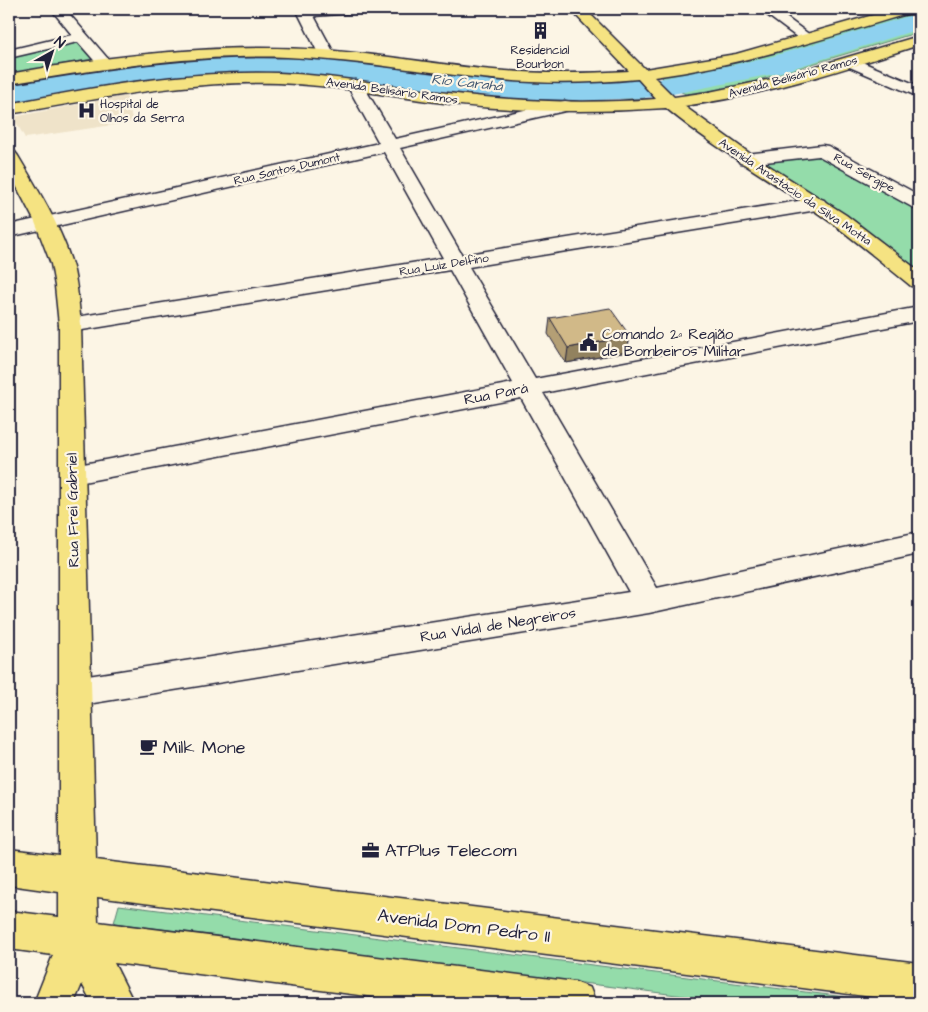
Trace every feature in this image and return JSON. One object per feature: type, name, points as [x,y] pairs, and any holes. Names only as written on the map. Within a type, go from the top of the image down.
[{"type":"main road","name":"Avenida Anastácio da Silva Motta","points":[[577,9],[667,100],[746,160],[818,204],[858,232],[919,281]]},
{"type":"main road","name":"Avenida Belisário Ramos","points":[[9,79],[104,63],[218,53],[327,55],[505,76],[646,78],[705,65],[908,9]]},
{"type":"main road","name":"Avenida Belisário Ramos","points":[[9,109],[102,91],[185,80],[279,78],[355,85],[474,102],[565,106],[667,100],[736,94],[850,62],[919,40]]},
{"type":"main road","name":"Rua Frei Gabriel","points":[[9,156],[46,222],[62,266],[70,325],[79,939]]},
{"type":"main road","name":"Avenida Dom Pedro II","points":[[9,868],[919,983]]},
{"type":"main road","points":[[9,930],[575,1003]]},
{"type":"main road","points":[[54,1003],[79,939]]},
{"type":"main road","points":[[79,939],[114,1003]]},
{"type":"street","points":[[58,9],[104,63]]},
{"type":"street","points":[[327,55],[304,11],[351,9]]},
{"type":"street","points":[[766,9],[806,38]]},
{"type":"street","points":[[9,54],[82,37]]},
{"type":"street","points":[[850,62],[919,92]]},
{"type":"street","points":[[355,85],[649,601]]},
{"type":"street","name":"Rua Santos Dumont","points":[[9,231],[565,106]]},
{"type":"street","name":"Rua Sergipe","points":[[746,160],[822,150],[919,203]]},
{"type":"street","name":"Rua Luiz Delfino","points":[[70,325],[818,204]]},
{"type":"street","name":"Rua Pará","points":[[73,475],[919,314]]},
{"type":"street","name":"Rua Vidal de Negreiros","points":[[75,692],[649,601],[919,543]]},
{"type":"shaded area","name":"Hospital de Olhos da Serra","points":[[126,95],[133,122],[25,138],[13,117]]},
{"type":"green space","points":[[919,10],[919,32],[730,88],[686,94],[662,78],[665,75],[793,47]]},
{"type":"green space","points":[[78,41],[92,59],[9,74],[9,58]]},
{"type":"green space","points":[[266,56],[342,61],[482,78],[545,82],[621,81],[629,82],[646,96],[644,98],[570,99],[510,97],[335,75],[262,72],[227,73],[129,82],[9,103],[9,81],[137,64],[201,58]]},
{"type":"green space","points":[[822,153],[919,206],[919,278],[861,232],[754,161]]},
{"type":"green space","points":[[119,905],[892,1003],[739,1003],[114,923]]},
{"type":"building","points":[[610,308],[630,336],[568,348],[550,318]]},
{"type":"waterway","name":"Rio Carahá","points":[[9,94],[124,73],[235,64],[338,70],[476,86],[559,93],[658,88],[768,67],[919,21]]},
{"type":"place","name":"Residencial Bourbon","points":[[540,31]]},
{"type":"place","name":"Hospital de Olhos da Serra","points":[[86,111]]},
{"type":"place","name":"Comando 2ª Região de Bombeiros Militar","points":[[588,343]]},
{"type":"place","name":"Milk Mone","points":[[149,747]]},
{"type":"place","name":"ATPlus Telecom","points":[[371,850]]}]
